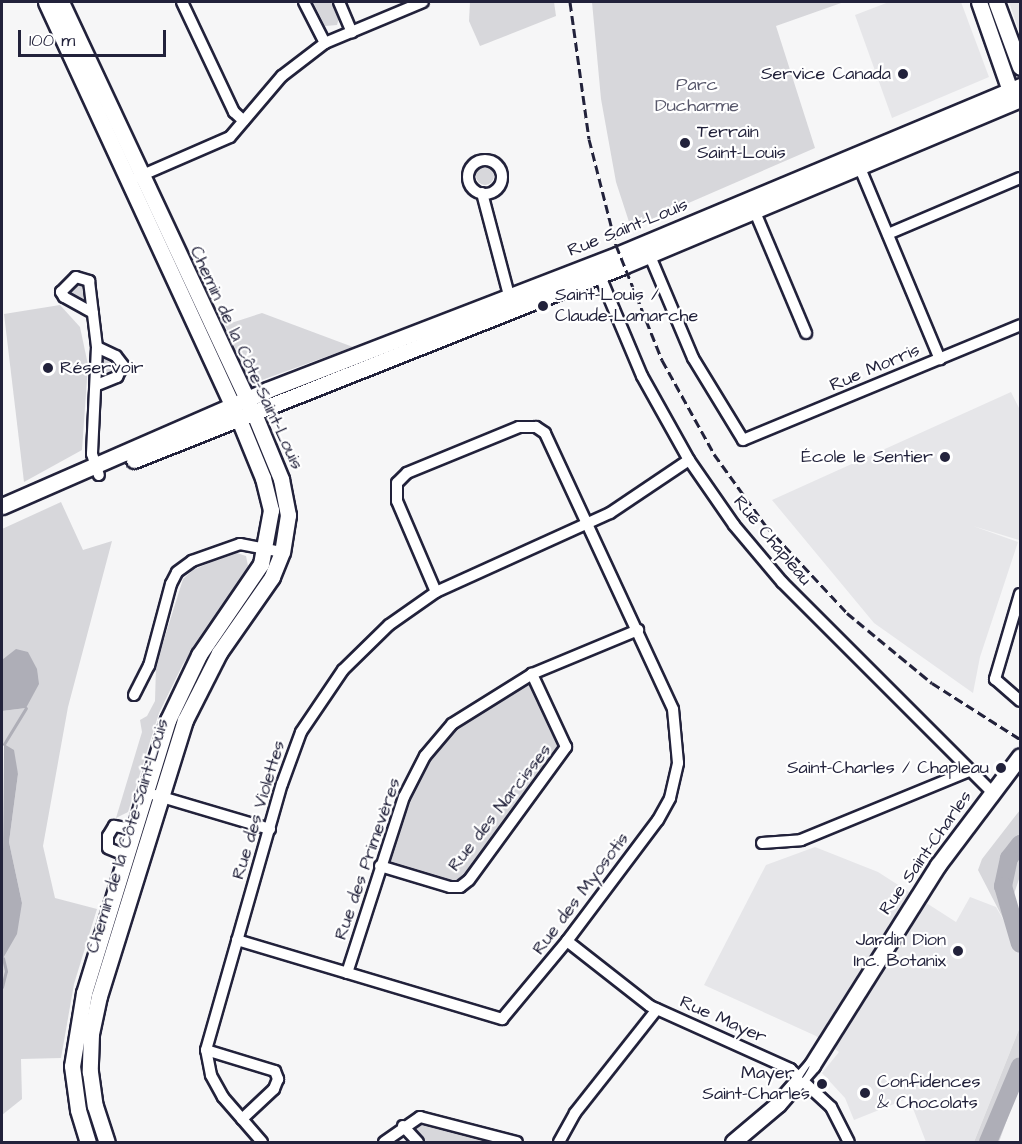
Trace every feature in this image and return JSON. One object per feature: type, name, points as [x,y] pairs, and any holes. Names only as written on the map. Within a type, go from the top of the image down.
[{"type":"street","name":"Chemin de la Côte-Saint-Louis","points":[[46,2],[251,405],[286,496],[287,522],[282,552],[272,577],[225,643],[199,688],[180,732],[93,1021],[90,1072],[97,1115],[107,1143]]},
{"type":"street","name":"Chemin de la Côte-Saint-Louis","points":[[61,2],[235,412],[268,494],[271,517],[266,548],[252,579],[218,626],[186,679],[168,720],[78,1016],[72,1056],[81,1121],[88,1143]]},
{"type":"street","points":[[182,2],[234,112],[244,121]]},
{"type":"street","points":[[304,2],[325,43]]},
{"type":"street","points":[[339,2],[352,32]]},
{"type":"street","points":[[135,178],[230,137],[282,76],[325,43],[423,2]]},
{"type":"street","points":[[979,2],[1016,94]]},
{"type":"street","points":[[996,2],[1020,67]]},
{"type":"street","name":"Rue Saint-Louis","points":[[97,471],[251,405],[597,270],[1016,94]]},
{"type":"street","points":[[857,161],[940,359]]},
{"type":"street","points":[[888,234],[1020,178]]},
{"type":"street","points":[[482,193],[511,303]]},
{"type":"street","points":[[751,205],[806,333]]},
{"type":"street","name":"Rue Morris","points":[[647,249],[697,365],[743,440],[1020,325]]},
{"type":"street","name":"Rue Chapleau","points":[[597,270],[642,376],[689,460],[734,525],[782,582],[992,792]]},
{"type":"street","points":[[93,313],[97,347],[97,471]]},
{"type":"street","points":[[97,347],[117,356],[123,365],[117,377],[97,385]]},
{"type":"street","name":"Rue des Myosotis","points":[[237,940],[502,1019],[567,942],[658,820],[674,783],[678,763],[673,709],[545,433],[537,426],[519,427],[407,473],[397,483],[397,501],[436,592]]},
{"type":"street","name":"Rue des Violettes","points":[[262,1143],[223,1097],[211,1075],[206,1050],[270,829],[301,732],[343,670],[389,625],[436,592],[588,524],[689,460]]},
{"type":"street","points":[[2,506],[97,471]]},
{"type":"street","points":[[2,517],[97,471]]},
{"type":"street","points":[[134,695],[149,666],[171,584],[177,572],[192,561],[234,545],[251,543],[282,552]]},
{"type":"street","points":[[1020,594],[995,680],[1020,701]]},
{"type":"street","name":"Rue des Primevères","points":[[347,973],[404,797],[425,756],[452,724],[472,709],[532,674],[638,630]]},
{"type":"street","name":"Rue des Narcisses","points":[[380,866],[450,887],[460,887],[469,880],[566,747],[532,674]]},
{"type":"street","name":"Rue Saint-Charles","points":[[733,1143],[801,1078],[837,1028],[929,877],[1020,756]]},
{"type":"street","points":[[762,843],[801,840],[969,771]]},
{"type":"street","points":[[145,792],[270,829]]},
{"type":"street","name":"Chemin de la Côte-Saint-Louis","points":[[126,855],[108,848],[108,836],[114,826],[133,830]]},
{"type":"street","name":"Rue Mayer","points":[[567,942],[657,1009],[785,1066],[831,1107],[849,1143]]},
{"type":"street","points":[[560,1143],[575,1113],[657,1009]]},
{"type":"street","points":[[206,1050],[275,1071],[278,1079],[274,1089],[242,1119]]},
{"type":"street","points":[[81,1121],[97,1115]]},
{"type":"street","points":[[384,1143],[403,1126],[420,1117],[431,1117],[517,1143]]},
{"type":"street","points":[[403,1126],[418,1143]]},
{"type":"shaded area","points":[[889,2],[961,2],[989,77],[892,118],[855,15]]},
{"type":"shaded area","points":[[1009,2],[1020,2],[1020,34]]},
{"type":"shaded area","points":[[1011,392],[1020,410],[1020,535],[1019,540],[973,526],[1018,542],[980,657],[973,693],[874,623],[772,500]]},
{"type":"shaded area","points":[[16,649],[28,652],[37,669],[39,684],[26,708],[2,711],[2,660]]},
{"type":"shaded area","points":[[4,744],[14,750],[18,774],[9,842],[22,903],[17,934],[2,960]]},
{"type":"shaded area","points":[[815,847],[878,872],[956,922],[970,897],[996,907],[1014,938],[1020,951],[1020,1027],[974,1142],[926,1142],[909,1098],[854,1120],[845,1098],[822,1073],[839,1052],[816,1036],[704,985],[766,865]]},
{"type":"green space","points":[[313,2],[332,2],[339,18],[337,25],[325,26]]},
{"type":"green space","points":[[470,2],[554,2],[556,16],[480,46],[469,21]]},
{"type":"green space","name":"Parc Ducharme","points":[[592,2],[844,2],[776,26],[815,148],[631,228],[616,182],[601,99]]},
{"type":"green space","points":[[485,167],[491,170],[494,176],[491,182],[485,185],[479,182],[476,176],[479,170]]},
{"type":"green space","points":[[78,279],[86,282],[89,307],[66,294]]},
{"type":"green space","points":[[60,305],[80,327],[88,365],[82,450],[24,482],[4,314]]},
{"type":"green space","points":[[262,313],[353,347],[262,380],[245,371],[225,325]]},
{"type":"green space","points":[[105,358],[111,358],[115,365],[111,372],[105,372],[101,368],[101,362]]},
{"type":"green space","points":[[61,502],[83,550],[112,541],[68,707],[43,846],[55,898],[97,909],[74,984],[61,1058],[21,1059],[22,1099],[2,1115],[2,960],[22,903],[9,842],[18,774],[4,744],[2,746],[2,711],[26,708],[2,660],[2,529]]},
{"type":"green space","points":[[234,552],[246,556],[248,566],[183,664],[159,713],[128,812],[116,818],[142,732],[140,720],[147,716],[155,701],[156,665],[183,579],[193,570]]},
{"type":"green space","points":[[529,683],[561,754],[460,884],[383,864],[425,756],[472,709]]},
{"type":"green space","points":[[1020,810],[1020,876],[1013,897],[1020,927],[1020,951],[978,870],[982,859]]},
{"type":"green space","points":[[1020,1027],[1020,1083],[999,1142],[974,1142]]},
{"type":"green space","points":[[425,1120],[498,1142],[424,1142],[412,1129]]},
{"type":"waterway","points":[[4,744],[26,708]]},
{"type":"waterway","points":[[1020,844],[1009,858],[1003,886],[1020,944]]},
{"type":"waterway","points":[[2,987],[6,971],[3,958]]},
{"type":"waterway","points":[[988,1142],[1020,1066]]},
{"type":"railway","points":[[570,2],[589,139],[616,245],[662,360],[714,454],[766,526],[847,613],[932,683],[1020,739]]},
{"type":"place","name":"Service Canada","points":[[903,74]]},
{"type":"place","name":"Terrain Saint-Louis","points":[[685,143]]},
{"type":"place","name":"Saint-Louis / Claude-Lamarche","points":[[543,306]]},
{"type":"place","name":"Réservoir","points":[[48,368]]},
{"type":"place","name":"École le Sentier","points":[[945,457]]},
{"type":"place","name":"Saint-Charles / Chapleau","points":[[1001,768]]},
{"type":"place","name":"Jardin Dion Inc. Botanix","points":[[958,951]]},
{"type":"place","name":"Mayer / Saint-Charles","points":[[822,1084]]},
{"type":"place","name":"Confidences & Chocolats","points":[[865,1093]]}]
